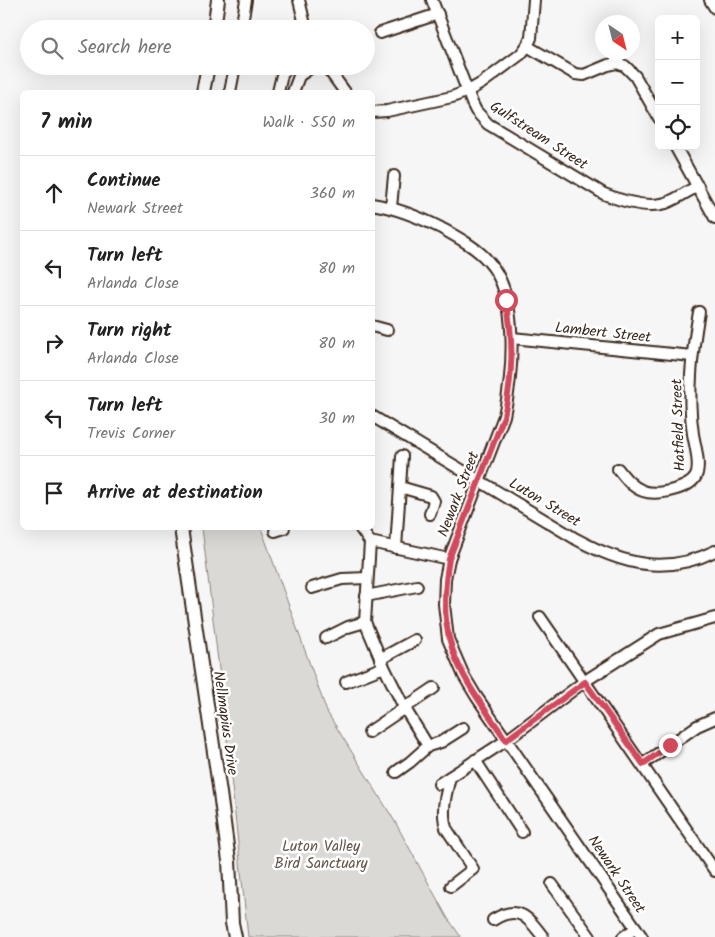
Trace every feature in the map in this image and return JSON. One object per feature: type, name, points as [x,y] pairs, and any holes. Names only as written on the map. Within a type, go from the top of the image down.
[{"type":"main road","points":[[215,20],[218,0]]},
{"type":"main road","points":[[203,90],[206,75]]},
{"type":"main road","name":"Nellmapius Drive","points":[[181,530],[223,813],[229,861],[232,923],[235,937]]},
{"type":"main road","name":"Nellmapius Drive","points":[[229,937],[232,923]]},
{"type":"street","points":[[243,20],[246,0]]},
{"type":"street","points":[[299,0],[304,20]]},
{"type":"street","name":"Gulfstream Street","points":[[432,0],[476,111],[488,124],[611,197],[634,203],[665,203],[698,186]]},
{"type":"street","points":[[375,112],[452,97],[482,83],[521,54],[528,46],[531,38],[534,0]]},
{"type":"street","points":[[710,0],[715,8]]},
{"type":"street","points":[[380,33],[438,14]]},
{"type":"street","points":[[528,46],[575,74],[584,75],[617,63],[625,66],[634,76],[655,111]]},
{"type":"street","points":[[230,90],[233,75]]},
{"type":"street","points":[[278,90],[282,75]]},
{"type":"street","points":[[294,90],[301,75]]},
{"type":"street","points":[[333,75],[344,90]]},
{"type":"street","points":[[677,150],[715,218]]},
{"type":"street","points":[[392,207],[394,176]]},
{"type":"street","name":"Newark Street","points":[[375,204],[392,207],[420,218],[452,234],[475,249],[488,260],[496,272],[503,289],[512,338],[511,374],[504,416],[449,559],[444,604],[448,639],[464,676],[639,933]]},
{"type":"street","name":"Hatfield Street","points":[[618,469],[633,486],[644,492],[652,493],[669,491],[685,486],[692,482],[696,476],[696,456],[690,411],[692,356],[699,312]]},
{"type":"street","points":[[375,327],[387,330]]},
{"type":"street","name":"Lambert Street","points":[[512,338],[692,356]]},
{"type":"street","name":"Luton Street","points":[[375,418],[576,539],[609,556],[648,564],[671,564],[692,561],[715,552]]},
{"type":"street","points":[[396,548],[402,456]]},
{"type":"street","points":[[400,487],[431,496],[434,501],[430,514]]},
{"type":"street","points":[[361,530],[370,542],[365,622],[382,663],[404,707],[428,746]]},
{"type":"street","points":[[370,542],[449,559]]},
{"type":"street","points":[[312,588],[342,579],[367,578]]},
{"type":"street","points":[[366,596],[417,586]]},
{"type":"street","points":[[540,617],[715,871]]},
{"type":"street","points":[[439,784],[506,740],[585,682],[659,634],[715,618]]},
{"type":"street","points":[[326,638],[348,627],[365,622]]},
{"type":"street","points":[[346,682],[382,663],[415,640]]},
{"type":"street","points":[[369,732],[434,688]]},
{"type":"street","points":[[643,764],[697,726],[715,718]]},
{"type":"street","points":[[396,772],[428,746],[441,742],[463,728]]},
{"type":"street","points":[[475,760],[522,832]]},
{"type":"street","points":[[450,777],[445,797],[444,820],[446,828],[473,869],[451,886]]},
{"type":"street","points":[[552,884],[590,937]]},
{"type":"street","points":[[494,920],[508,912],[521,914],[530,920],[543,937]]},
{"type":"street","points":[[623,937],[639,933]]},
{"type":"green space","name":"Luton Valley Bird Sanctuary","points":[[202,530],[262,530],[327,712],[394,820],[447,917],[461,937],[248,937]]},
{"type":"route","points":[[506,300],[512,338],[508,396],[504,416],[449,559],[445,579],[444,604],[448,639],[464,676],[506,740],[585,682],[643,764],[670,745]]}]
